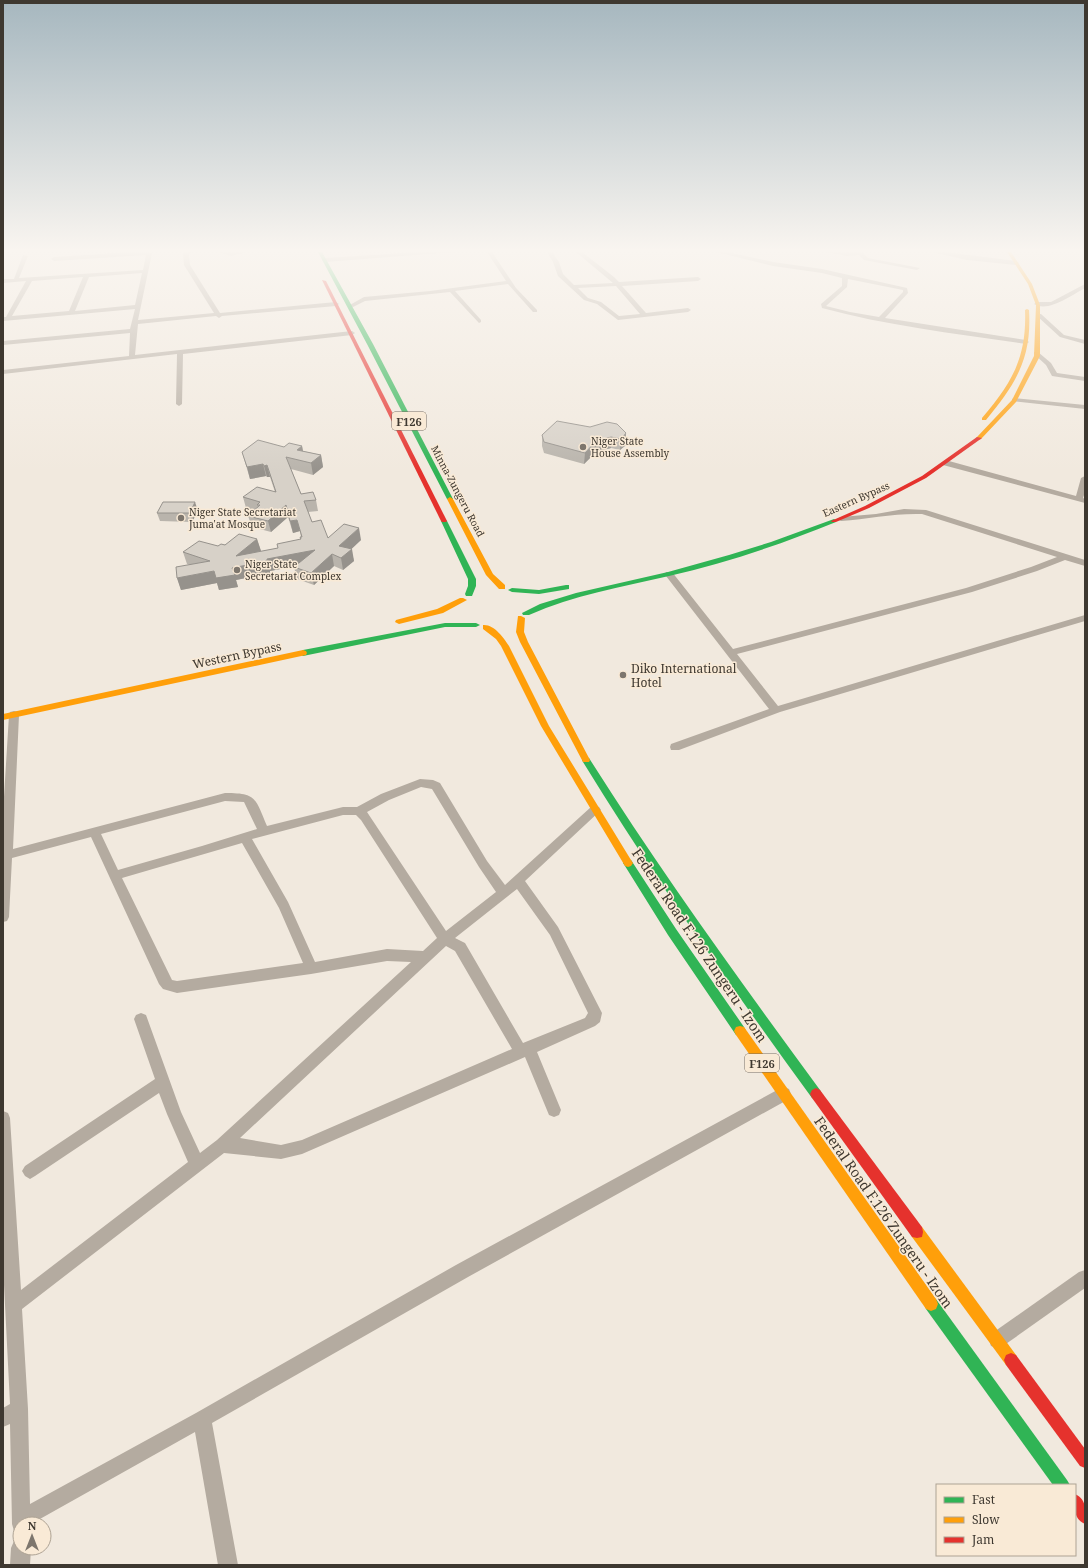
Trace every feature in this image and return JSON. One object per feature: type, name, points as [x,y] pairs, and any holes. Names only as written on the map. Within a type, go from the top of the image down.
[{"type":"main road","name":"F126","points":[[348,325],[472,578],[472,586],[466,597]]},
{"type":"main road","name":"Minna-Zungeru Road","points":[[361,325],[388,381],[490,575],[502,587]]},
{"type":"main road","points":[[979,424],[997,405],[1021,366],[1028,325]]},
{"type":"main road","name":"Eastern Bypass","points":[[524,616],[555,600],[669,574],[777,543],[841,519],[896,494],[964,451],[1009,409],[1027,381],[1040,336],[1039,325]]},
{"type":"main road","points":[[376,382],[388,381]]},
{"type":"main road","points":[[926,464],[953,447],[964,438]]},
{"type":"main road","name":"Eastern Bypass","points":[[878,491],[890,484]]},
{"type":"main road","points":[[753,540],[775,533]]},
{"type":"main road","points":[[512,590],[539,592],[572,586]]},
{"type":"main road","name":"Federal Road F.126 Zungeru - Izom","points":[[490,587],[502,587],[512,590],[520,594],[526,600],[528,606],[520,632],[578,746],[654,868],[682,927],[784,1094],[901,1263],[1061,1484]]},
{"type":"main road","points":[[387,624],[436,614],[450,608],[479,589]]},
{"type":"main road","name":"Federal Road F.126 Zungeru - Izom","points":[[466,597],[460,607],[462,614],[467,621],[481,626],[499,637],[545,726],[595,810],[682,927],[827,1111],[1085,1461]]},
{"type":"main road","points":[[510,625],[524,616]]},
{"type":"main road","name":"Western Bypass","points":[[8,716],[385,636],[445,625],[481,626]]},
{"type":"main road","points":[[481,626],[501,627]]},
{"type":"main road","points":[[1076,1503],[1085,1516]]},
{"type":"street","points":[[132,358],[134,325]]},
{"type":"street","points":[[917,325],[1026,342]]},
{"type":"street","points":[[1050,325],[1062,336],[1085,342]]},
{"type":"street","points":[[3,343],[133,331]]},
{"type":"street","points":[[3,372],[352,333]]},
{"type":"street","points":[[179,404],[180,353]]},
{"type":"street","points":[[1036,353],[1049,364],[1054,374],[1085,379]]},
{"type":"street","points":[[1014,400],[1085,407]]},
{"type":"street","points":[[946,463],[1082,500],[1085,478]]},
{"type":"street","points":[[841,519],[876,516],[904,511],[923,512],[1085,563]]},
{"type":"street","points":[[731,653],[969,590],[1034,569],[1064,556]]},
{"type":"street","points":[[669,574],[776,710]]},
{"type":"street","points":[[675,748],[776,710],[1085,618]]},
{"type":"street","points":[[3,917],[8,716]]},
{"type":"street","points":[[114,876],[202,851],[264,831],[343,811],[359,811],[386,797],[420,783],[432,784],[436,786],[482,864],[504,893]]},
{"type":"street","points":[[5,861],[94,831],[225,797],[235,796],[248,799],[251,802],[264,831]]},
{"type":"street","points":[[14,1305],[222,1145],[445,938],[504,893],[595,810]]},
{"type":"street","points":[[359,811],[365,817],[445,938],[460,947],[524,1050],[554,1110]]},
{"type":"street","points":[[94,831],[114,876],[164,980],[168,985],[177,987],[311,968],[387,955],[426,957]]},
{"type":"street","points":[[245,837],[284,906],[311,968]]},
{"type":"street","points":[[222,1145],[241,1146],[282,1152],[302,1147],[590,1022],[595,1018],[595,1013],[554,931],[518,881]]},
{"type":"street","points":[[141,1019],[174,1114],[197,1164]]},
{"type":"street","points":[[30,1171],[163,1082]]},
{"type":"street","points":[[32,1516],[462,1271],[784,1094]]},
{"type":"street","points":[[3,1118],[14,1305],[21,1516]]},
{"type":"street","points":[[997,1340],[1085,1278]]},
{"type":"street","points":[[3,1418],[18,1409]]},
{"type":"street","points":[[202,1419],[228,1565]]},
{"type":"building","points":[[557,421],[590,427],[607,422],[617,424],[626,433],[621,439],[611,437],[596,441],[585,453],[544,442],[542,435]]},
{"type":"building","points":[[258,440],[284,447],[289,443],[302,446],[297,450],[321,455],[311,463],[286,457],[301,494],[313,492],[316,500],[304,501],[312,522],[321,520],[328,538],[344,524],[359,528],[339,546],[352,549],[341,558],[332,554],[311,573],[294,567],[315,550],[267,559],[267,561],[232,568],[235,575],[216,578],[214,571],[177,578],[176,567],[210,561],[183,552],[199,541],[218,546],[221,544],[225,545],[239,534],[257,539],[236,556],[278,548],[277,544],[301,539],[300,537],[302,537],[297,520],[290,521],[286,505],[268,521],[248,516],[260,505],[257,505],[260,502],[243,497],[257,487],[276,492],[267,465],[264,466],[263,464],[247,467],[242,452]]},
{"type":"building","points":[[163,502],[195,502],[190,513],[157,513]]},
{"type":"traffic: fast","points":[[360,325],[450,499]]},
{"type":"traffic: fast","points":[[444,521],[472,579],[472,586],[469,594]]},
{"type":"traffic: fast","points":[[526,613],[578,594],[669,574],[732,557],[794,537],[834,521]]},
{"type":"traffic: fast","points":[[512,590],[539,592],[566,587]]},
{"type":"traffic: fast","points":[[303,653],[445,625],[476,625]]},
{"type":"traffic: fast","points":[[586,760],[668,888],[816,1094]]},
{"type":"traffic: fast","points":[[628,863],[672,932],[740,1031]]},
{"type":"traffic: fast","points":[[931,1304],[1061,1484]]},
{"type":"traffic: slow","points":[[984,419],[1012,382],[1023,356],[1028,325]]},
{"type":"traffic: slow","points":[[979,438],[1014,401],[1037,356],[1038,325]]},
{"type":"traffic: slow","points":[[450,499],[490,575],[502,587]]},
{"type":"traffic: slow","points":[[399,622],[440,611],[463,600]]},
{"type":"traffic: slow","points":[[521,618],[520,632],[524,642],[586,760]]},
{"type":"traffic: slow","points":[[486,627],[499,637],[505,646],[545,726],[628,863]]},
{"type":"traffic: slow","points":[[3,717],[303,653]]},
{"type":"traffic: slow","points":[[740,1031],[931,1304]]},
{"type":"traffic: slow","points":[[917,1232],[1011,1360]]},
{"type":"traffic: jam","points":[[346,325],[444,521]]},
{"type":"traffic: jam","points":[[834,521],[867,507],[924,477],[979,438]]},
{"type":"traffic: jam","points":[[816,1094],[917,1232]]},
{"type":"traffic: jam","points":[[1011,1360],[1085,1461]]},
{"type":"traffic: jam","points":[[1076,1503],[1085,1516]]},
{"type":"place","name":"Niger State House Assembly","points":[[583,447]]},
{"type":"place","name":"Niger State Secretariat Juma'at Mosque","points":[[181,518]]},
{"type":"place","name":"Niger State Secretariat Complex","points":[[237,570]]},
{"type":"place","name":"Diko International Hotel","points":[[623,675]]}]
